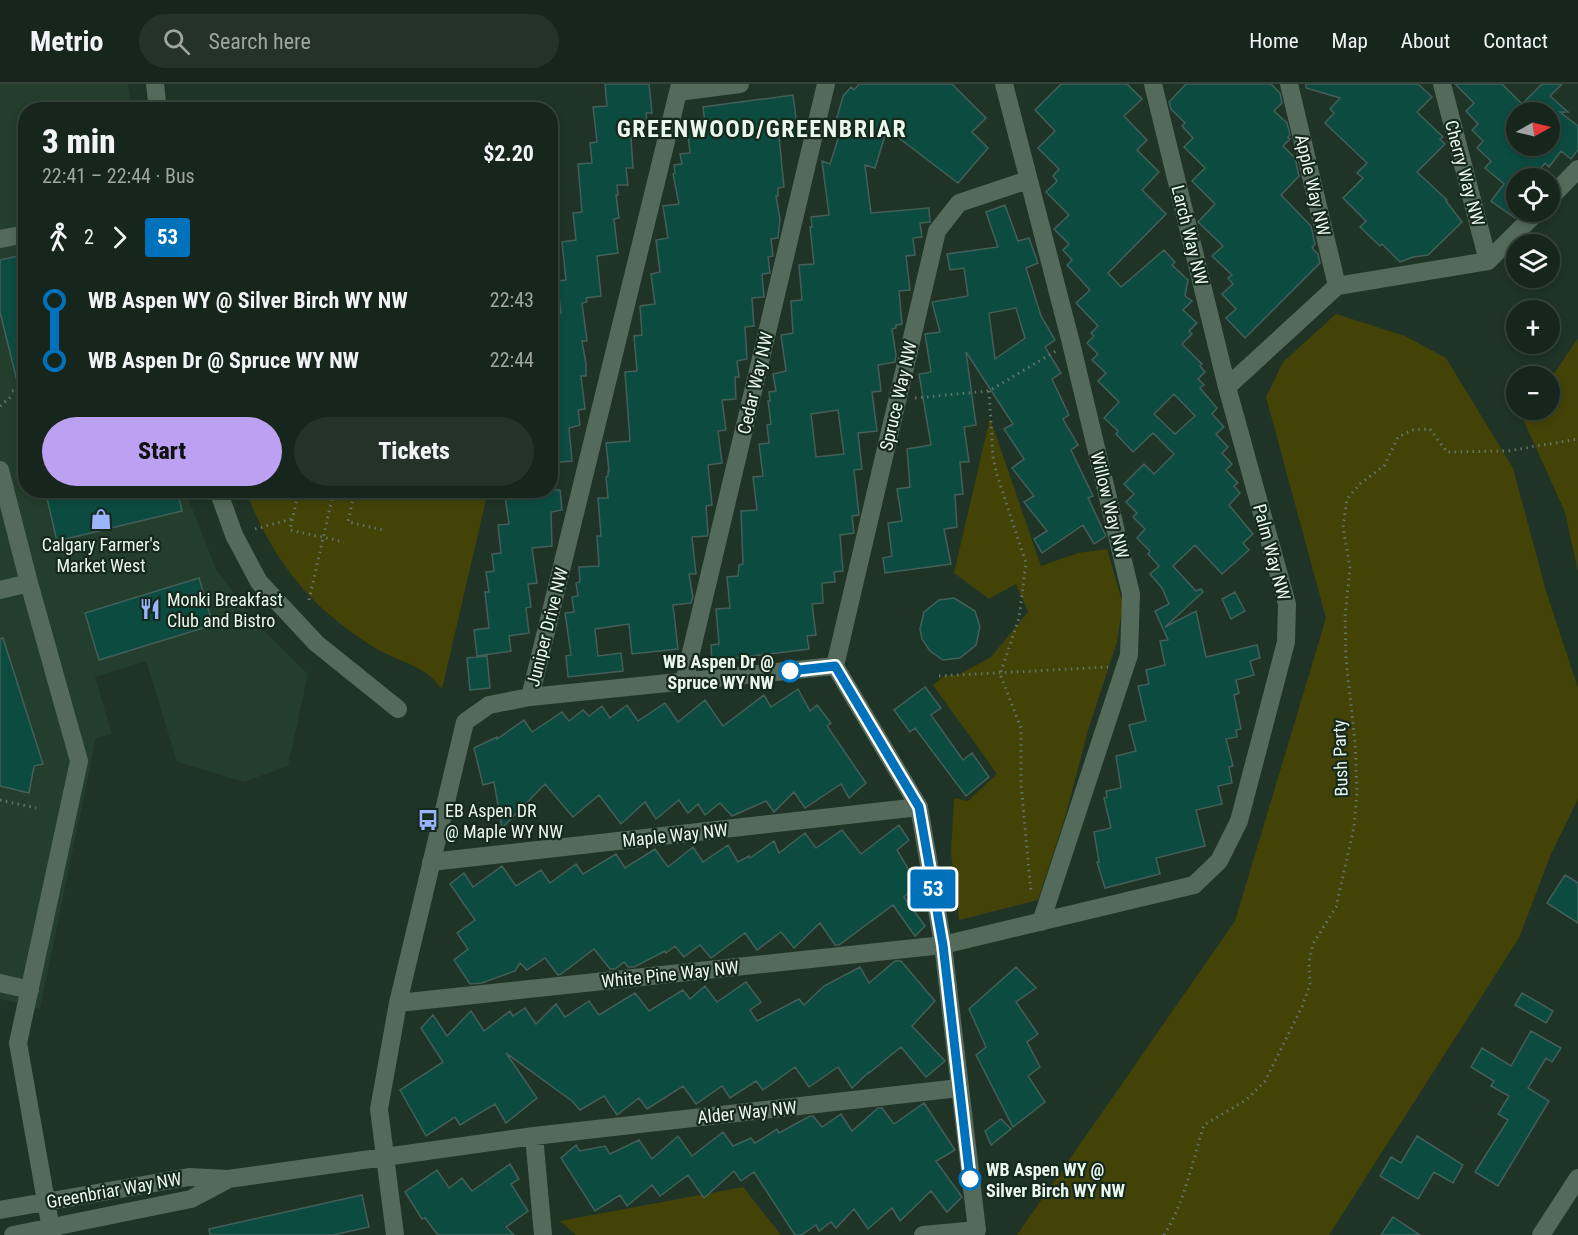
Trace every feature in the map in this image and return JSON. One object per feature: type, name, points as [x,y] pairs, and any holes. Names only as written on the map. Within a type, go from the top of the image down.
[{"type":"street","points":[[155,84],[157,102]]},
{"type":"street","points":[[679,88],[740,84]]},
{"type":"street","name":"Cedar Way NW","points":[[684,682],[826,84]]},
{"type":"street","name":"Willow Way NW","points":[[1004,84],[1071,343],[1131,594],[1129,655],[1041,922]]},
{"type":"street","name":"Larch Way NW","points":[[1153,84],[1227,387]]},
{"type":"street","name":"Apple Way NW","points":[[1289,84],[1337,286]]},
{"type":"street","name":"Cherry Way NW","points":[[1442,84],[1488,261]]},
{"type":"street","name":"Juniper Drive NW","points":[[395,1235],[380,1109],[398,1003],[465,722],[489,705],[530,697],[679,88]]},
{"type":"street","points":[[1560,188],[1578,169]]},
{"type":"street","name":"Spruce Way NW","points":[[835,666],[937,231],[959,203],[1028,180]]},
{"type":"street","points":[[1227,387],[1337,286],[1488,261],[1527,222]]},
{"type":"street","points":[[0,239],[18,236]]},
{"type":"street","name":"Palm Way NW","points":[[943,945],[1194,885],[1219,861],[1239,821],[1286,642],[1287,604],[1227,387]]},
{"type":"street","points":[[0,470],[79,761],[18,1043],[52,1231]]},
{"type":"street","points":[[221,498],[234,535],[259,582],[316,643],[398,709]]},
{"type":"street","points":[[0,590],[29,583]]},
{"type":"street","points":[[530,697],[835,666],[919,807],[943,945],[976,1232],[923,1235]]},
{"type":"street","name":"Maple Way NW","points":[[431,862],[919,807]]},
{"type":"street","name":"White Pine Way NW","points":[[398,1003],[943,945]]},
{"type":"street","points":[[0,983],[30,990]]},
{"type":"street","name":"Alder Way NW","points":[[386,1157],[534,1136],[959,1088]]},
{"type":"street","points":[[534,1136],[543,1235]]},
{"type":"street","name":"Greenbriar Way NW","points":[[0,1210],[189,1177],[228,1179],[386,1157]]},
{"type":"street","points":[[1546,1234],[1578,1178]]},
{"type":"street","name":"Greenbriar Way NW","points":[[13,1235],[52,1231],[191,1199],[228,1179]]},
{"type":"path","points":[[897,399],[989,391],[1071,343]]},
{"type":"path","points":[[0,406],[18,390]]},
{"type":"path","points":[[989,391],[995,466],[1026,563],[1019,618],[1000,674],[1021,728],[1021,783],[1032,900]]},
{"type":"path","name":"Bush Party","points":[[1164,1235],[1173,1220],[1185,1190],[1191,1163],[1204,1125],[1246,1100],[1265,1081],[1302,1007],[1310,985],[1308,962],[1313,944],[1336,908],[1354,827],[1357,790],[1355,742],[1346,659],[1345,617],[1350,568],[1343,527],[1347,499],[1361,483],[1384,466],[1398,437],[1413,430],[1430,429],[1447,452],[1508,451],[1578,439]]},
{"type":"path","points":[[297,498],[290,530],[344,542]]},
{"type":"path","points":[[309,600],[332,498]]},
{"type":"path","points":[[354,498],[348,522],[383,530]]},
{"type":"path","points":[[255,529],[292,519]]},
{"type":"path","points":[[939,676],[1125,667]]},
{"type":"path","points":[[0,800],[36,808]]},
{"type":"shaded area","points":[[0,84],[128,84],[131,102],[18,102],[18,498],[189,498],[216,569],[258,625],[308,674],[288,766],[244,782],[177,762],[146,661],[95,677],[112,734],[96,738],[40,1009],[0,999]]},
{"type":"shaded area","points":[[1336,314],[1405,336],[1446,358],[1513,468],[1546,591],[1578,688],[1578,799],[1551,854],[1519,938],[1329,1235],[1017,1235],[1235,921],[1326,618],[1266,397],[1283,362]]},
{"type":"shaded area","points":[[1578,338],[1578,572],[1565,512],[1523,420],[1560,420],[1559,366]]},
{"type":"shaded area","points":[[990,418],[1041,566],[1078,553],[1107,549],[1123,604],[1117,642],[1089,727],[1064,821],[1038,900],[959,920],[951,853],[954,798],[968,801],[997,774],[933,685],[944,676],[958,675],[991,657],[1028,612],[1016,584],[989,599],[954,573]]},
{"type":"shaded area","points":[[249,498],[486,498],[442,689],[420,669],[377,649],[333,618],[297,582],[268,540]]},
{"type":"shaded area","points":[[743,1187],[781,1235],[576,1235],[560,1221]]},
{"type":"building","points":[[605,84],[649,84],[652,113],[646,113],[647,121],[630,123],[633,168],[626,168],[628,185],[617,185],[619,218],[614,219],[618,253],[597,256],[601,296],[586,298],[587,302],[582,303],[587,341],[582,341],[586,364],[586,376],[581,376],[585,409],[578,410],[580,425],[569,428],[572,461],[558,462],[558,314],[561,313],[558,281],[566,280],[562,242],[576,240],[573,213],[582,212],[578,164],[592,163],[590,143],[597,142],[593,107],[607,106]]},
{"type":"building","points":[[859,84],[952,84],[986,118],[972,132],[988,148],[958,183],[887,129],[875,168],[865,165],[871,213],[929,208],[930,222],[920,223],[922,237],[913,238],[915,255],[906,256],[910,290],[899,291],[902,324],[892,329],[895,362],[878,365],[881,391],[872,392],[877,431],[858,433],[862,469],[854,470],[859,515],[852,516],[854,533],[840,535],[843,571],[834,572],[835,582],[822,583],[823,603],[812,604],[816,635],[807,636],[809,649],[712,661],[711,645],[719,644],[716,609],[730,608],[727,577],[738,576],[739,565],[743,564],[741,511],[757,510],[753,477],[763,476],[759,444],[769,443],[767,425],[771,424],[769,392],[776,391],[773,374],[786,371],[781,335],[793,333],[791,301],[802,300],[799,265],[814,264],[811,217],[829,215],[822,161],[830,164],[841,130],[834,128],[843,96],[851,87],[854,90]],"holes":[[[838,410],[844,454],[816,457],[811,414]]]},
{"type":"building","points":[[1061,84],[1127,84],[1142,99],[1124,116],[1147,140],[1137,150],[1159,172],[1142,190],[1166,214],[1108,273],[1121,287],[1164,250],[1175,262],[1172,265],[1188,280],[1185,296],[1192,301],[1183,310],[1197,323],[1189,331],[1192,334],[1182,344],[1202,364],[1200,366],[1205,372],[1198,379],[1204,385],[1200,388],[1217,408],[1212,414],[1224,427],[1216,434],[1228,447],[1222,453],[1232,464],[1226,470],[1238,483],[1234,486],[1240,493],[1229,505],[1253,534],[1243,543],[1249,550],[1222,574],[1195,545],[1173,566],[1196,591],[1201,589],[1203,592],[1165,627],[1196,611],[1206,657],[1257,645],[1260,658],[1250,661],[1254,675],[1236,680],[1239,693],[1234,695],[1241,729],[1236,730],[1237,737],[1226,739],[1233,766],[1229,767],[1232,783],[1218,786],[1222,804],[1196,810],[1205,846],[1156,858],[1160,874],[1105,888],[1097,862],[1099,862],[1094,832],[1111,828],[1104,798],[1107,797],[1106,791],[1121,788],[1116,756],[1136,751],[1129,725],[1146,721],[1138,686],[1149,684],[1146,670],[1165,665],[1160,641],[1168,640],[1155,611],[1169,604],[1162,588],[1150,574],[1159,566],[1148,554],[1150,551],[1137,538],[1145,529],[1133,517],[1137,513],[1126,502],[1134,494],[1124,484],[1144,464],[1154,474],[1174,454],[1153,433],[1133,452],[1116,434],[1118,431],[1104,418],[1119,402],[1098,381],[1106,373],[1092,360],[1098,354],[1087,343],[1094,336],[1091,333],[1098,326],[1076,303],[1090,290],[1067,265],[1072,260],[1063,250],[1069,244],[1054,229],[1069,215],[1046,192],[1057,181],[1053,176],[1059,169],[1038,148],[1055,131],[1035,110]],"holes":[[[1174,394],[1195,416],[1175,434],[1154,414]]]},
{"type":"building","points":[[1186,84],[1271,84],[1280,93],[1282,103],[1274,111],[1287,123],[1290,139],[1283,146],[1295,158],[1299,176],[1281,195],[1311,226],[1315,244],[1312,248],[1318,254],[1320,263],[1245,338],[1226,318],[1236,309],[1222,294],[1233,284],[1228,278],[1232,275],[1212,256],[1223,246],[1198,222],[1215,204],[1192,181],[1205,168],[1184,147],[1193,138],[1182,126],[1185,123],[1171,109],[1169,102]]},
{"type":"building","points":[[1306,84],[1418,84],[1432,97],[1417,112],[1443,137],[1440,139],[1445,144],[1417,172],[1447,200],[1462,222],[1428,255],[1400,262],[1360,227],[1366,221],[1343,198],[1363,178],[1357,173],[1367,163],[1325,123],[1334,113],[1330,109],[1340,98],[1306,88]]},
{"type":"building","points":[[1455,84],[1502,84],[1520,102],[1506,102],[1506,156],[1557,156],[1549,167],[1545,163],[1541,168],[1506,168],[1506,212],[1491,201],[1504,184],[1485,168],[1491,161],[1477,148],[1483,141],[1472,130],[1478,124],[1466,111],[1474,103]]},
{"type":"building","points":[[1542,84],[1562,84],[1550,96],[1557,102],[1524,102]]},
{"type":"building","points":[[793,95],[798,134],[779,136],[784,187],[778,188],[778,196],[776,196],[780,219],[778,238],[771,239],[773,256],[768,257],[770,273],[762,274],[764,297],[752,298],[754,326],[745,327],[747,359],[737,361],[739,377],[735,377],[736,399],[722,400],[726,430],[718,431],[722,463],[708,465],[712,505],[706,506],[708,534],[692,537],[696,574],[689,574],[693,597],[691,603],[673,605],[678,649],[632,654],[629,624],[595,629],[598,656],[621,653],[623,671],[568,677],[566,656],[571,655],[565,613],[574,612],[572,597],[578,596],[576,583],[580,582],[579,567],[599,566],[597,536],[601,536],[598,498],[608,498],[606,477],[609,471],[606,443],[630,441],[625,372],[637,371],[634,336],[642,335],[640,306],[655,304],[651,274],[660,272],[656,240],[668,238],[663,206],[679,204],[673,174],[675,173],[674,165],[682,164],[680,154],[690,153],[687,126],[705,124],[703,107]]},
{"type":"building","points":[[1560,105],[1568,112],[1560,112]]},
{"type":"building","points":[[1560,112],[1578,126],[1578,150],[1571,159],[1561,151]]},
{"type":"building","points":[[1005,205],[1018,241],[1029,238],[1038,263],[1026,268],[1041,316],[1055,340],[1045,347],[1061,373],[1052,379],[1069,415],[1063,419],[1078,445],[1071,450],[1093,496],[1088,498],[1106,536],[1094,544],[1083,525],[1042,553],[1034,539],[1047,531],[1024,502],[1034,496],[1012,468],[1024,459],[1004,429],[1013,424],[966,352],[976,425],[964,427],[969,462],[960,462],[963,494],[955,495],[957,527],[944,529],[951,564],[885,573],[883,558],[892,556],[888,523],[902,521],[897,489],[910,487],[907,449],[931,445],[919,374],[931,372],[925,334],[940,332],[932,302],[968,296],[964,268],[950,270],[947,254],[998,247],[986,212]],"holes":[[[1016,308],[1025,338],[995,359],[989,313]]]},
{"type":"building","points":[[18,256],[18,385],[0,312],[0,260]]},
{"type":"building","points":[[558,490],[560,490],[562,510],[551,512],[552,546],[532,548],[537,583],[528,584],[531,607],[526,608],[529,633],[509,636],[511,651],[477,656],[474,630],[489,628],[485,592],[489,592],[486,572],[494,571],[492,554],[501,553],[498,525],[509,524],[505,498],[558,498]]},
{"type":"building","name":"Calgary Farmer's Market West","points":[[47,498],[179,498],[182,511],[57,541]]},
{"type":"building","points":[[199,578],[213,625],[99,660],[85,613]]},
{"type":"building","points":[[1235,592],[1245,611],[1231,619],[1222,599]]},
{"type":"building","points":[[954,598],[975,611],[980,627],[976,645],[960,658],[943,660],[930,651],[922,639],[920,629],[924,612],[939,600]]},
{"type":"building","points":[[3,638],[43,764],[34,766],[29,793],[0,786],[0,639]]},
{"type":"building","points":[[487,656],[490,688],[470,690],[467,658]]},
{"type":"building","points":[[925,687],[941,708],[931,715],[963,760],[972,753],[989,777],[966,796],[915,728],[910,732],[894,710]]},
{"type":"building","points":[[798,689],[810,711],[817,705],[831,723],[827,726],[866,783],[849,798],[841,784],[805,808],[794,792],[774,812],[766,801],[732,816],[720,803],[705,815],[698,804],[688,813],[679,800],[656,819],[645,802],[621,824],[599,795],[573,817],[545,784],[502,828],[494,782],[483,785],[474,748],[497,737],[497,739],[524,720],[532,732],[562,712],[569,721],[583,710],[589,716],[602,706],[610,718],[627,705],[638,721],[665,703],[678,722],[705,700],[723,726],[764,695],[771,707]]},
{"type":"building","points":[[899,825],[909,840],[897,850],[917,884],[904,897],[925,926],[915,936],[893,905],[839,945],[835,945],[820,923],[794,948],[781,932],[757,950],[745,933],[711,958],[700,945],[684,957],[675,946],[666,953],[665,951],[634,967],[628,967],[624,962],[615,969],[610,969],[594,949],[558,975],[545,958],[527,970],[520,963],[515,971],[482,983],[470,984],[454,960],[468,949],[457,933],[475,920],[450,884],[464,873],[473,887],[502,866],[516,886],[541,870],[550,883],[576,864],[583,874],[616,854],[625,868],[655,849],[668,867],[693,847],[703,862],[728,845],[738,862],[749,856],[750,858],[774,841],[779,853],[805,833],[816,848],[842,830],[861,854]]},
{"type":"building","points":[[1565,875],[1578,883],[1578,923],[1547,903]]},
{"type":"building","points":[[895,961],[901,961],[935,1001],[912,1026],[945,1061],[926,1077],[901,1047],[852,1088],[838,1067],[809,1087],[795,1067],[763,1090],[756,1081],[730,1098],[722,1086],[696,1104],[683,1086],[647,1109],[639,1098],[617,1115],[604,1096],[580,1110],[572,1101],[506,1053],[537,1098],[506,1123],[495,1104],[460,1125],[455,1117],[426,1136],[400,1090],[443,1062],[421,1028],[433,1015],[447,1036],[471,1011],[484,1031],[510,1011],[513,1016],[525,1008],[536,1024],[556,1004],[565,1017],[589,1001],[599,1015],[635,993],[649,1011],[683,990],[690,999],[705,986],[717,1002],[746,982],[761,1002],[750,1010],[757,1021],[799,999],[804,1005],[824,986],[860,967],[869,983]]},
{"type":"building","points":[[1016,967],[1036,988],[1016,1002],[1038,1034],[1027,1042],[1040,1067],[1028,1076],[1045,1102],[1013,1127],[976,1055],[986,1047],[969,1009]]},
{"type":"building","points":[[1522,993],[1553,1011],[1546,1023],[1515,1005]]},
{"type":"building","points":[[1531,1031],[1561,1048],[1552,1062],[1546,1058],[1528,1088],[1549,1101],[1498,1186],[1475,1172],[1508,1120],[1498,1114],[1509,1096],[1491,1086],[1494,1081],[1471,1067],[1482,1048],[1511,1066]]},
{"type":"building","points":[[924,1103],[955,1150],[936,1161],[962,1197],[947,1212],[931,1191],[900,1221],[892,1208],[868,1229],[854,1209],[836,1228],[831,1222],[819,1231],[816,1225],[801,1235],[795,1235],[754,1172],[741,1181],[734,1171],[704,1198],[688,1175],[660,1196],[652,1185],[627,1206],[620,1195],[595,1211],[561,1158],[576,1145],[580,1151],[605,1146],[610,1154],[639,1140],[652,1159],[678,1136],[692,1156],[723,1132],[733,1146],[751,1138],[755,1143],[777,1129],[779,1133],[810,1116],[813,1116],[822,1127],[841,1114],[852,1131],[878,1108],[882,1108],[894,1124]]},
{"type":"building","points":[[1001,1119],[1011,1129],[991,1145],[985,1131]]},
{"type":"building","points":[[1417,1136],[1463,1165],[1453,1183],[1434,1172],[1418,1199],[1380,1176],[1391,1157],[1401,1163]]},
{"type":"building","points":[[510,1164],[519,1179],[511,1184],[528,1211],[506,1227],[514,1235],[438,1235],[425,1218],[422,1219],[405,1192],[437,1170],[449,1188],[462,1178],[472,1191]]},
{"type":"building","points":[[362,1195],[369,1227],[333,1235],[210,1235],[209,1229]]},
{"type":"building","points":[[1393,1217],[1420,1235],[1381,1235]]},
{"type":"bus line","name":"53","points":[[790,671],[835,666],[919,807],[943,945],[970,1179]]},
{"type":"place","name":"Calgary Farmer's Market West","points":[[101,519]]},
{"type":"place","name":"Monki Breakfast Club and Bistro","points":[[150,609]]},
{"type":"place","name":"WB Aspen Dr @ Spruce WY NW","points":[[790,671]]},
{"type":"place","name":"EB Aspen DR @ Maple WY NW","points":[[428,820]]},
{"type":"place","name":"WB Aspen WY @ Silver Birch WY NW","points":[[970,1179]]},
{"type":"district","name":"GREENWOOD/GREENBRIAR","points":[[762,129]]}]
